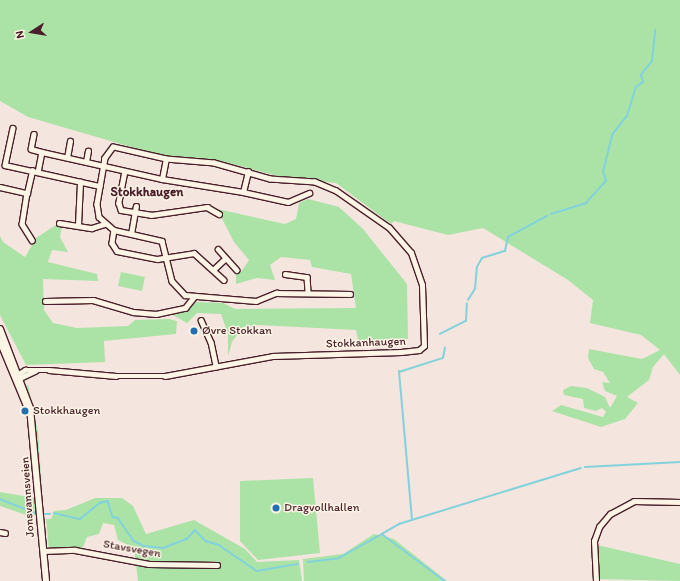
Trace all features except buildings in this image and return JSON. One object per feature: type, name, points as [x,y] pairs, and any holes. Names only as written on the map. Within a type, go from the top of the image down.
[{"type":"main road","name":"Jonsvannsveien","points":[[0,329],[18,375],[30,412],[46,581]]},
{"type":"main road","name":"Jonsvannsveien","points":[[0,341],[18,375]]},
{"type":"street","points":[[5,166],[13,128]]},
{"type":"street","points":[[34,134],[31,149],[104,167],[162,179],[243,192],[288,202],[309,193]]},
{"type":"street","points":[[67,158],[70,141]]},
{"type":"street","name":"Stokkanhaugen","points":[[18,375],[36,370],[138,378],[273,356],[417,351],[424,344],[420,277],[410,253],[396,235],[324,185],[276,180],[209,162],[166,159],[116,146],[108,152],[96,208],[104,224]]},
{"type":"street","points":[[86,162],[88,150]]},
{"type":"street","points":[[38,172],[42,152]]},
{"type":"street","points":[[162,179],[166,159]]},
{"type":"street","points":[[0,169],[5,166],[100,186]]},
{"type":"street","points":[[32,171],[22,224],[32,240]]},
{"type":"street","points":[[125,171],[119,206],[135,214],[204,207],[219,214]]},
{"type":"street","points":[[243,192],[248,172]]},
{"type":"street","points":[[78,225],[80,182]]},
{"type":"street","points":[[0,187],[27,194]]},
{"type":"street","points":[[130,234],[136,206]]},
{"type":"street","points":[[59,223],[92,228],[104,224],[114,230],[160,240],[167,256],[175,285],[194,298],[256,301],[276,293],[350,294]]},
{"type":"street","points":[[114,230],[112,243],[117,251],[155,259],[194,252],[224,280]]},
{"type":"street","points":[[218,249],[225,259],[237,270]]},
{"type":"street","points":[[213,270],[225,259]]},
{"type":"street","points":[[285,274],[305,276],[308,293]]},
{"type":"street","points":[[45,301],[93,300],[133,312],[156,314],[185,308],[194,298]]},
{"type":"street","points":[[201,320],[211,342],[216,366]]},
{"type":"street","points":[[596,581],[594,541],[599,527],[610,514],[634,501],[680,502]]},
{"type":"street","name":"Stavsvegen","points":[[43,551],[75,550],[149,564],[217,565]]},
{"type":"green space","points":[[0,0],[680,0],[680,375],[664,354],[653,367],[649,380],[627,397],[638,403],[625,419],[601,427],[552,411],[561,405],[603,417],[606,412],[602,408],[596,411],[584,408],[583,399],[564,395],[563,390],[571,386],[587,388],[605,397],[610,408],[617,396],[605,391],[602,382],[610,383],[603,372],[594,369],[588,358],[589,349],[642,359],[660,350],[641,335],[590,323],[593,300],[568,280],[483,228],[448,235],[394,221],[391,224],[336,183],[281,177],[221,161],[159,155],[28,117],[0,101]]},
{"type":"green space","points":[[308,199],[339,207],[363,229],[407,284],[408,339],[366,344],[358,340],[356,330],[258,325],[243,327],[232,342],[228,356],[228,334],[221,314],[197,313],[187,323],[171,314],[197,302],[223,303],[235,309],[356,308],[351,274],[312,267],[310,260],[281,257],[270,265],[275,280],[257,278],[236,284],[236,273],[241,272],[249,260],[234,242],[217,209],[285,224],[296,219],[299,203]]},
{"type":"green space","points":[[59,223],[62,225],[60,237],[68,252],[52,250],[48,262],[97,274],[98,281],[43,279],[44,310],[53,323],[77,328],[128,326],[135,320],[169,319],[177,321],[176,334],[104,341],[105,362],[26,365],[0,315],[0,236],[3,242],[25,257],[36,238]]},
{"type":"green space","points":[[121,272],[145,277],[142,291],[118,286]]},
{"type":"green space","points":[[28,385],[38,432],[43,503],[35,422],[25,386]]},
{"type":"green space","points":[[313,478],[320,553],[258,560],[240,541],[240,481]]},
{"type":"green space","points":[[0,492],[35,498],[36,515],[29,516],[0,506]]},
{"type":"green space","points":[[95,498],[122,498],[133,506],[146,534],[194,520],[245,549],[257,562],[299,560],[302,581],[138,581],[134,548],[118,540],[114,525],[103,523],[99,534],[87,537],[82,549],[49,550],[46,519],[51,519],[54,511],[66,510]]},
{"type":"green space","points":[[374,534],[394,539],[447,581],[304,581],[303,559],[343,554]]},
{"type":"green space","points":[[597,545],[680,564],[680,581],[598,579]]},
{"type":"waterway","points":[[551,214],[586,203],[606,181],[603,172],[612,135],[627,116],[636,87],[643,82],[641,75],[652,61],[655,30]]},
{"type":"waterway","points":[[468,300],[475,289],[477,267],[482,258],[505,251],[508,237],[547,216]]},
{"type":"waterway","points":[[440,334],[466,321],[467,304]]},
{"type":"waterway","points":[[412,520],[399,372],[443,358],[445,348]]},
{"type":"waterway","points":[[585,467],[680,462]]},
{"type":"waterway","points":[[382,534],[399,524],[581,468]]},
{"type":"waterway","points":[[0,499],[38,514]]},
{"type":"waterway","points":[[54,513],[80,519],[100,503],[108,501],[113,517],[118,518],[134,541],[144,546],[163,548],[187,539],[195,530],[206,541],[219,545],[257,571],[297,564]]},
{"type":"waterway","points":[[41,514],[50,514]]},
{"type":"waterway","points":[[308,562],[339,558],[382,534],[445,581]]},
{"type":"place","name":"Øvre Stokkan","points":[[194,331]]},
{"type":"place","name":"Stokkhaugen","points":[[25,411]]},
{"type":"place","name":"Dragvollhallen","points":[[276,508]]},
{"type":"district","name":"Stokkhaugen","points":[[147,192]]}]
